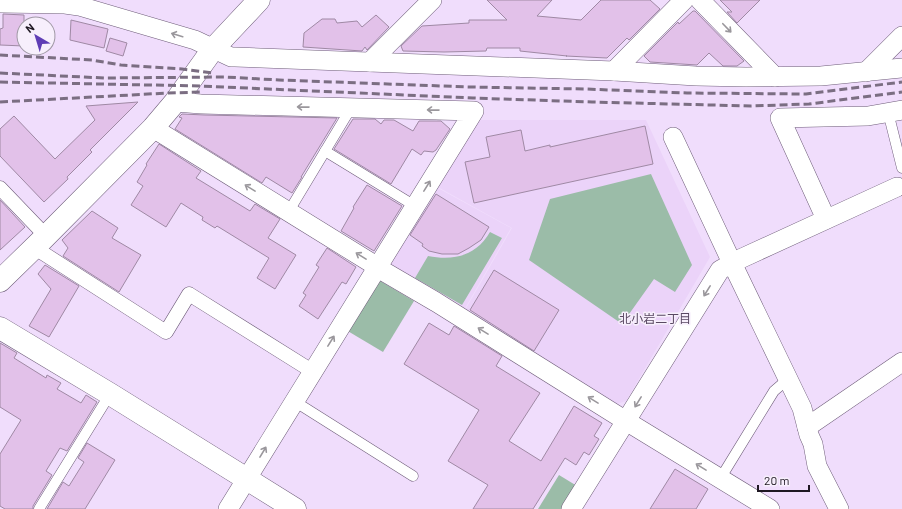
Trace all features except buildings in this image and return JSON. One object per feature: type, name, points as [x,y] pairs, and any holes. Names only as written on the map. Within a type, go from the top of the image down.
[{"type":"street","points":[[0,281],[153,128],[175,102],[214,49],[259,0]]},
{"type":"street","points":[[370,62],[432,0]]},
{"type":"street","points":[[614,71],[684,0]]},
{"type":"street","points":[[700,0],[776,77]]},
{"type":"street","points":[[0,3],[67,2],[195,40],[231,57],[746,77],[821,76],[902,68]]},
{"type":"street","points":[[866,72],[902,36]]},
{"type":"street","points":[[175,102],[201,104],[474,111],[228,509]]},
{"type":"street","points":[[826,219],[780,118],[868,116],[895,111]]},
{"type":"street","points":[[153,128],[770,509]]},
{"type":"street","points":[[673,137],[802,408],[813,444],[817,466],[839,509]]},
{"type":"street","points":[[572,509],[720,270],[899,185]]},
{"type":"street","points":[[0,188],[40,242],[166,332],[189,294],[312,371]]},
{"type":"street","points":[[0,328],[110,394],[295,509]]},
{"type":"street","points":[[807,427],[902,362]]},
{"type":"lane","points":[[289,211],[351,108]]},
{"type":"lane","points":[[895,111],[902,168]]},
{"type":"lane","points":[[325,151],[415,206]]},
{"type":"lane","points":[[720,479],[774,391],[788,379]]},
{"type":"lane","points":[[39,509],[110,394]]},
{"type":"lane","points":[[294,402],[413,476]]},
{"type":"shaded area","points":[[477,120],[646,120],[710,257],[626,401],[617,404],[464,312],[512,228],[436,186]]},
{"type":"shaded area","points":[[436,187],[511,228],[463,312],[387,267]]},
{"type":"green space","points":[[651,174],[692,265],[675,292],[654,279],[622,324],[529,260],[550,199]]},
{"type":"green space","points":[[490,232],[502,238],[462,305],[415,278],[428,256],[447,258],[464,255],[478,247]]},
{"type":"green space","points":[[377,279],[414,301],[383,352],[346,330]]},
{"type":"green space","points":[[559,475],[577,486],[563,509],[538,509]]},
{"type":"railway","points":[[0,55],[92,60],[121,65],[182,69],[213,73]]},
{"type":"railway","points":[[0,73],[104,78],[225,77],[470,87],[687,93],[806,94],[902,82]]},
{"type":"railway","points":[[0,82],[200,86],[473,98],[751,106],[809,104],[902,92]]},
{"type":"railway","points":[[0,102],[200,92]]},
{"type":"district","name":"北小岩二丁目","points":[[655,318]]}]
